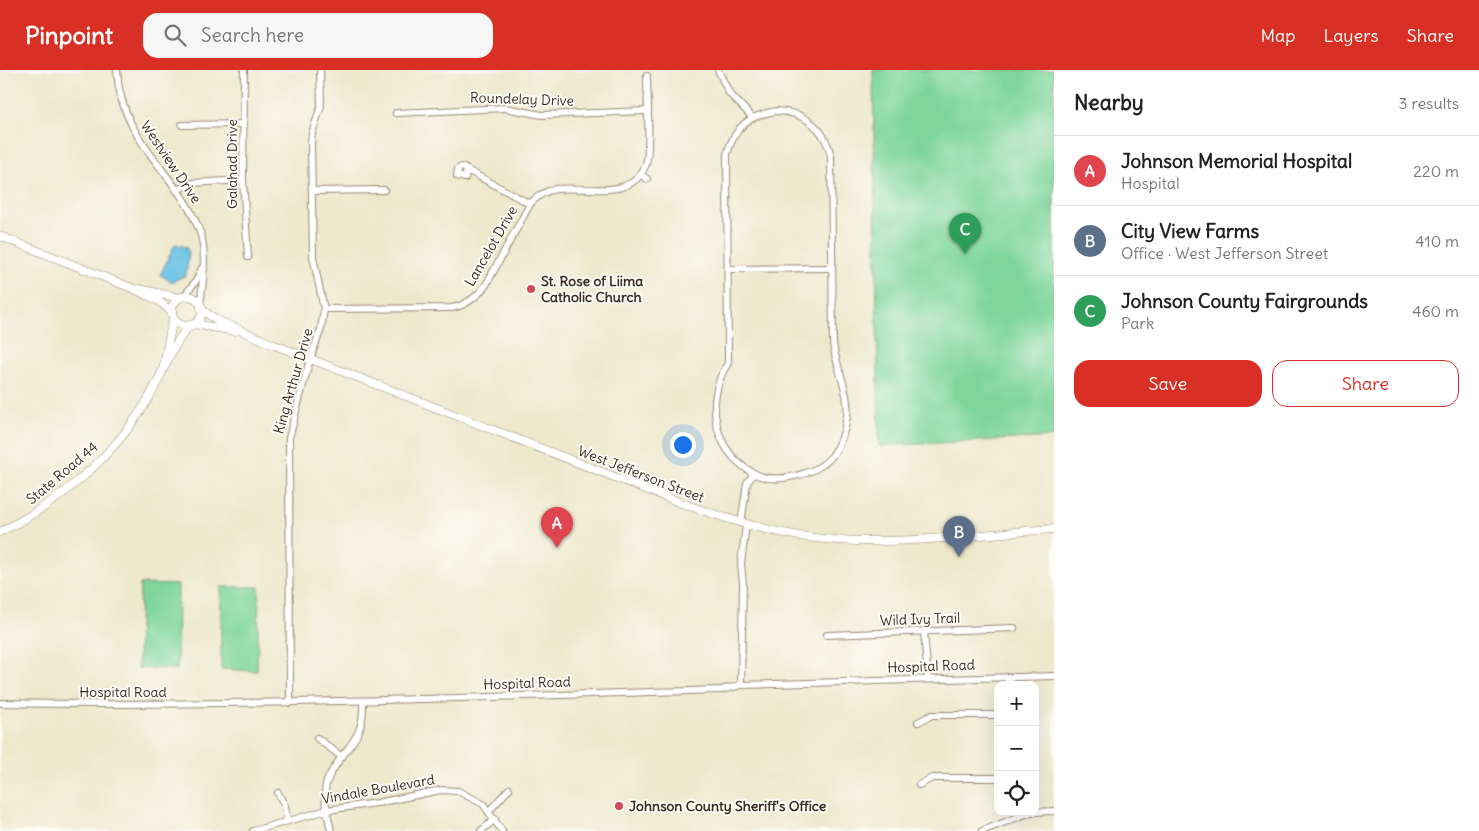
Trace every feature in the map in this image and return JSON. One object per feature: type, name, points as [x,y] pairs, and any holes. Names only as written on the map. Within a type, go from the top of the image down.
[{"type":"main road","points":[[0,236],[132,288],[193,298],[201,307],[199,319],[192,324],[179,323],[159,301],[135,292],[132,288]]},
{"type":"main road","points":[[173,315],[174,304],[182,297]]},
{"type":"main road","name":"West Jefferson Street","points":[[201,307],[215,319],[239,331],[684,504],[744,524],[815,538],[868,540],[1054,528]]},
{"type":"main road","name":"State Road 44","points":[[162,372],[173,315]]},
{"type":"main road","name":"West Jefferson Street","points":[[192,324],[239,331]]},
{"type":"main road","name":"State Road 44","points":[[0,532],[42,508],[97,464],[132,423],[162,372],[180,335],[192,324]]},
{"type":"street","name":"Westview Drive","points":[[117,70],[118,86],[134,132],[176,190],[200,233],[204,250],[202,267],[196,281],[182,297]]},
{"type":"street","name":"Galahad Drive","points":[[244,70],[243,180],[248,257]]},
{"type":"street","name":"King Arthur Drive","points":[[290,703],[287,457],[292,420],[321,329],[324,309],[313,257],[312,138],[321,106],[320,70]]},
{"type":"street","points":[[718,70],[729,93],[752,117]]},
{"type":"street","points":[[646,180],[640,174],[646,163],[648,152],[647,76]]},
{"type":"street","name":"Roundelay Drive","points":[[396,113],[504,108],[542,115],[647,111]]},
{"type":"street","points":[[777,111],[799,114],[817,127],[829,145],[831,156],[832,268],[833,343],[838,372],[845,386],[848,405],[844,430],[832,457],[817,467],[799,475],[780,477],[754,473],[732,456],[724,445],[714,412],[719,382],[728,364],[727,154],[738,130],[752,117],[777,111]]},
{"type":"street","points":[[182,125],[244,124]]},
{"type":"street","points":[[467,170],[530,204]]},
{"type":"street","name":"Lancelot Drive","points":[[324,309],[452,308],[468,302],[478,296],[486,285],[530,204],[542,194],[557,189],[610,189],[621,187],[631,182],[640,174]]},
{"type":"street","points":[[176,190],[193,183],[243,180]]},
{"type":"street","points":[[312,191],[384,190]]},
{"type":"street","name":"Westview Drive","points":[[201,307],[204,276],[202,267]]},
{"type":"street","points":[[728,269],[832,268]]},
{"type":"street","points":[[741,685],[743,584],[741,564],[747,483],[754,473]]},
{"type":"street","name":"Wild Ivy Trail","points":[[827,635],[1014,628]]},
{"type":"street","points":[[924,632],[928,679]]},
{"type":"street","name":"Hospital Road","points":[[0,703],[134,705],[364,702],[721,690],[741,685],[1054,676]]},
{"type":"street","points":[[331,831],[327,810],[327,781],[363,726],[364,702]]},
{"type":"street","points":[[918,722],[932,715],[994,715]]},
{"type":"street","points":[[317,738],[342,757]]},
{"type":"street","points":[[919,785],[932,778],[994,778]]},
{"type":"street","points":[[489,811],[509,789]]},
{"type":"street","name":"Vindale Boulevard","points":[[253,831],[327,810],[377,803],[440,790],[458,791],[483,804],[502,831]]},
{"type":"street","points":[[278,793],[285,806],[287,820]]},
{"type":"street","points":[[1039,812],[1054,811]]},
{"type":"street","points":[[1009,816],[1009,822]]},
{"type":"street","points":[[982,831],[1023,816]]},
{"type":"street","points":[[481,831],[495,819]]},
{"type":"green space","points":[[873,70],[1054,70],[1054,437],[879,446]]},
{"type":"green space","points":[[140,584],[178,585],[177,669],[138,668]]},
{"type":"green space","points":[[221,587],[259,587],[257,671],[221,669]]},
{"type":"water","points":[[175,244],[186,247],[189,253],[186,275],[172,282],[160,275]]},
{"type":"place","name":"Johnson County Fairgrounds","points":[[965,254]]},
{"type":"place","name":"St. Rose of Liima Catholic Church","points":[[531,289]]},
{"type":"place","name":"Johnson Memorial Hospital","points":[[557,548]]},
{"type":"place","name":"City View Farms","points":[[959,557]]},
{"type":"place","name":"Johnson County Sheriff's Office","points":[[619,806]]}]
